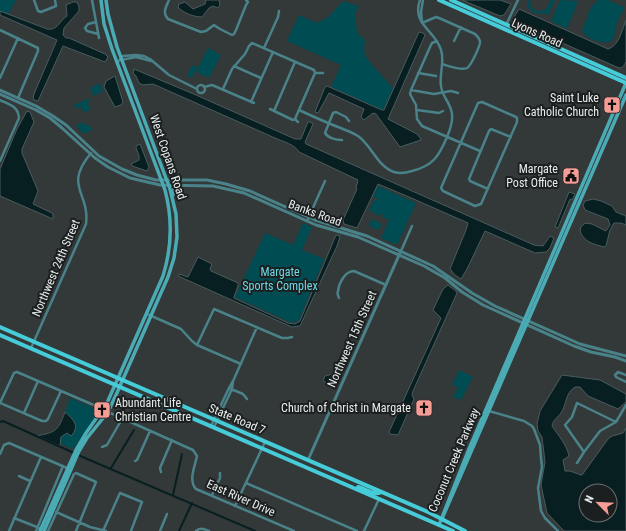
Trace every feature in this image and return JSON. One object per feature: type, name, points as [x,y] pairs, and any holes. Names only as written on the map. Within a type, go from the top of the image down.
[{"type":"main road","name":"West Copans Road","points":[[101,0],[104,24],[117,63],[162,180],[170,214],[170,247],[163,276],[118,386]]},
{"type":"main road","name":"West Copans Road","points":[[106,0],[111,29],[121,60],[168,180],[176,214],[176,247],[168,277],[152,316],[121,379]]},
{"type":"main road","name":"Lyons Road","points":[[439,0],[626,78]]},
{"type":"main road","name":"Lyons Road","points":[[451,0],[505,27],[626,83]]},
{"type":"main road","name":"Coconut Creek Parkway","points":[[526,322],[626,83]]},
{"type":"main road","name":"Coconut Creek Parkway","points":[[442,519],[467,455],[626,95]]},
{"type":"main road","points":[[172,196],[174,189],[178,185]]},
{"type":"main road","name":"State Road 7","points":[[0,327],[392,496],[465,531]]},
{"type":"main road","name":"State Road 7","points":[[0,335],[453,531]]},
{"type":"main road","points":[[42,530],[53,511],[77,451],[90,427],[104,409],[118,386]]},
{"type":"main road","points":[[77,451],[108,412],[118,386]]},
{"type":"main road","points":[[164,406],[166,404],[177,404]]},
{"type":"main road","name":"Coconut Creek Parkway","points":[[439,524],[469,460],[488,410]]},
{"type":"main road","points":[[467,455],[469,460]]},
{"type":"main road","points":[[53,511],[66,467],[75,456]]},
{"type":"main road","points":[[297,463],[304,463],[308,460]]},
{"type":"main road","points":[[311,469],[314,466],[321,466]]},
{"type":"main road","points":[[351,487],[363,488],[376,494],[382,492]]},
{"type":"main road","points":[[379,498],[383,496],[392,496]]},
{"type":"street","points":[[34,0],[38,11],[41,12],[56,6],[55,0]]},
{"type":"street","points":[[92,0],[99,36],[85,28],[88,24],[96,22]]},
{"type":"street","points":[[169,0],[164,12],[168,18],[201,32],[206,31],[214,25],[220,30],[232,34],[234,34],[248,2],[246,0]]},
{"type":"street","points":[[299,110],[357,136],[378,161],[386,168],[395,172],[405,173],[428,166],[435,160],[441,152],[447,137],[452,121],[452,113],[449,104],[442,93],[440,85],[442,64],[441,48],[422,23],[418,15],[420,0]]},
{"type":"street","points":[[422,23],[421,6],[423,0]]},
{"type":"street","points":[[505,27],[518,0]]},
{"type":"street","points":[[264,48],[278,17],[279,11]]},
{"type":"street","points":[[422,23],[436,17],[461,27],[479,37],[480,42],[470,66],[462,69],[442,64]]},
{"type":"street","points":[[454,41],[461,27]]},
{"type":"street","points":[[0,30],[38,48],[18,98]]},
{"type":"street","points":[[0,78],[18,38]]},
{"type":"street","points":[[436,41],[432,43],[430,47],[410,94],[415,101],[417,119],[422,126],[480,151]]},
{"type":"street","points":[[223,89],[234,66],[245,54],[248,46],[252,44],[316,72],[323,73]]},
{"type":"street","points":[[197,89],[200,85],[204,87],[212,85],[253,102],[261,78],[273,52]]},
{"type":"street","points":[[117,63],[123,56],[136,54],[148,57],[178,80],[197,89],[198,92],[202,93],[205,90],[204,87]]},
{"type":"street","points":[[274,111],[295,62]]},
{"type":"street","points":[[234,66],[261,78]]},
{"type":"street","points":[[270,109],[296,120],[316,72]]},
{"type":"street","points":[[418,73],[436,76]]},
{"type":"street","name":"Banks Road","points":[[0,90],[53,116],[66,125],[92,152],[122,169],[162,180],[199,180],[226,184],[250,191],[324,228],[358,237],[433,266],[472,293],[495,306],[581,349],[626,361]]},
{"type":"street","points":[[411,90],[434,94],[451,91],[458,93]]},
{"type":"street","name":"Banks Road","points":[[0,94],[50,118],[108,166],[130,178],[164,186],[213,186],[232,190],[307,219]]},
{"type":"street","points":[[0,100],[13,106],[18,111],[19,118],[0,161]]},
{"type":"street","points":[[480,102],[517,118],[511,137],[479,206],[475,206],[443,191],[441,188],[460,142],[478,103],[480,102]]},
{"type":"street","points":[[417,110],[439,113],[443,111]]},
{"type":"street","points":[[342,140],[336,140],[326,136],[325,133],[333,113],[336,112],[346,117],[349,121]]},
{"type":"street","points":[[488,189],[469,179],[480,151],[491,129],[511,137]]},
{"type":"street","name":"Northwest 24th Street","points":[[31,348],[86,224],[86,211],[78,187],[78,179],[82,165],[92,152]]},
{"type":"street","points":[[151,178],[156,176],[157,168]]},
{"type":"street","points":[[307,219],[324,181]]},
{"type":"street","name":"Northwest 15th Street","points":[[308,460],[412,226]]},
{"type":"street","points":[[339,298],[338,291],[344,276],[350,271],[354,271],[386,285]]},
{"type":"street","points":[[197,345],[214,309],[282,338],[292,336]]},
{"type":"street","points":[[147,314],[181,329],[197,345],[241,364]]},
{"type":"street","name":"Banks Road","points":[[526,322],[580,344],[626,356]]},
{"type":"street","points":[[213,427],[257,327]]},
{"type":"street","points":[[61,391],[46,421],[42,421],[0,403],[15,372],[38,380],[104,409]]},
{"type":"street","points":[[626,375],[618,372],[615,375],[626,382]]},
{"type":"street","points":[[24,413],[38,380]]},
{"type":"street","points":[[230,389],[243,394],[247,399]]},
{"type":"street","points":[[584,452],[565,425],[572,417],[577,403],[616,422]]},
{"type":"street","points":[[577,463],[600,431],[616,422],[626,405]]},
{"type":"street","points":[[488,410],[528,423],[534,429],[540,445],[542,462],[538,488],[542,511],[545,518],[558,531]]},
{"type":"street","name":"East River Drive","points":[[108,412],[193,450],[197,456],[192,481],[193,486],[196,489],[294,531]]},
{"type":"street","points":[[102,447],[107,444],[122,419]]},
{"type":"street","points":[[135,461],[137,460],[150,431]]},
{"type":"street","points":[[161,472],[160,468],[172,440]]},
{"type":"street","points":[[235,506],[265,442]]},
{"type":"street","points":[[0,454],[6,443],[9,443],[66,467],[42,530]]},
{"type":"street","points":[[9,531],[41,457]]},
{"type":"street","points":[[42,530],[74,474],[76,473],[96,482],[76,531]]},
{"type":"street","points":[[212,496],[220,478],[220,473]]},
{"type":"street","points":[[19,476],[30,481]]},
{"type":"street","points":[[246,483],[357,531]]},
{"type":"street","points":[[53,511],[104,531],[120,493],[142,502],[131,531]]},
{"type":"street","points":[[364,531],[379,498]]},
{"type":"street","points":[[160,531],[167,514]]},
{"type":"street","points":[[14,518],[42,530]]},
{"type":"street","points":[[198,530],[202,528],[209,531]]},
{"type":"street","points":[[36,531],[42,530]]},
{"type":"green space","points":[[0,0],[16,0],[8,14],[0,11]]},
{"type":"green space","points":[[527,0],[530,0],[533,9],[540,11],[546,9],[551,0],[555,0],[548,16],[545,13],[538,14],[532,12],[528,7]]},
{"type":"green space","points":[[560,0],[578,1],[567,29],[551,21]]},
{"type":"green space","points":[[598,0],[608,0],[623,7],[624,9],[618,20],[612,41],[597,41],[586,36],[582,31],[591,7]]},
{"type":"green space","points":[[343,1],[359,6],[355,14],[357,33],[365,40],[365,56],[393,88],[383,110],[331,87],[341,65],[287,41],[299,15],[317,23],[328,17]]},
{"type":"green space","points":[[208,48],[221,55],[209,78],[196,72]]},
{"type":"green space","points":[[192,65],[197,67],[192,78],[187,76]]},
{"type":"green space","points":[[100,83],[103,91],[94,96],[90,88]]},
{"type":"green space","points":[[90,98],[88,104],[91,109],[84,113],[81,107],[75,107],[74,105]]},
{"type":"green space","points":[[81,123],[88,125],[93,129],[87,133],[82,133],[76,125]]},
{"type":"green space","points":[[378,186],[416,203],[397,245],[381,238],[389,220],[382,217],[384,213],[379,216],[369,210],[374,200],[380,200],[373,197]]},
{"type":"green space","points":[[371,219],[382,224],[379,230],[369,226]]},
{"type":"green space","name":"Margate Sports Complex","points":[[303,223],[312,227],[302,250],[324,259],[299,320],[292,323],[235,297],[265,233],[293,245]]},
{"type":"green space","points":[[459,370],[473,377],[461,400],[453,397],[458,387],[452,385]]},
{"type":"green space","points":[[70,398],[101,411],[73,449],[61,444],[61,437],[67,433],[71,436],[71,417],[65,412]]},
{"type":"shaded area","points":[[206,0],[219,0],[220,5],[218,8],[213,6],[209,8],[202,17],[189,14],[178,7],[179,4],[185,2],[193,9],[205,4]]},
{"type":"shaded area","points":[[462,0],[500,0],[511,4],[504,15],[500,16]]},
{"type":"shaded area","points":[[77,2],[79,11],[64,28],[63,35],[66,38],[105,54],[108,57],[105,62],[63,46],[37,101],[33,99],[34,94],[57,40],[0,15],[0,11],[47,29],[54,29],[67,16],[66,5]]},
{"type":"shaded area","points":[[519,9],[608,49],[615,45],[626,20],[626,62],[619,68],[517,23],[513,19]]},
{"type":"shaded area","points":[[419,32],[425,35],[388,119],[417,134],[421,140],[400,147],[376,114],[373,113],[364,120],[361,117],[364,109],[329,93],[318,113],[315,112],[325,87],[327,86],[384,110]]},
{"type":"shaded area","points":[[134,69],[295,139],[301,139],[308,122],[310,122],[313,124],[305,142],[306,144],[534,245],[543,246],[550,236],[554,238],[550,248],[546,252],[535,253],[485,231],[461,279],[450,269],[468,223],[378,184],[357,228],[344,224],[343,220],[357,189],[358,180],[299,152],[297,149],[288,144],[153,84],[143,85],[139,83],[133,73]]},
{"type":"shaded area","points":[[115,76],[123,102],[121,105],[115,107],[104,87],[106,81]]},
{"type":"shaded area","points":[[27,111],[30,112],[34,122],[22,149],[22,153],[38,191],[33,204],[52,213],[53,219],[0,196],[0,169],[17,129]]},
{"type":"shaded area","points":[[140,144],[149,167],[147,171],[132,166],[131,164],[139,160],[136,146]]},
{"type":"shaded area","points":[[569,192],[575,194],[572,200],[570,199],[558,228],[555,227]]},
{"type":"shaded area","points":[[593,199],[612,206],[616,212],[626,216],[626,225],[614,223],[610,230],[606,246],[604,247],[586,240],[580,231],[581,227],[585,223],[592,224],[606,231],[610,225],[608,219],[585,210],[583,205],[585,201]]},
{"type":"shaded area","points":[[336,235],[340,236],[337,246],[300,326],[292,327],[178,276],[179,274],[188,277],[198,257],[212,264],[210,269],[211,271],[238,283],[234,298],[288,323],[295,324],[300,321]]},
{"type":"shaded area","points":[[448,285],[457,293],[413,391],[412,395],[414,399],[398,435],[390,434],[389,432],[441,318],[433,310],[443,289]]},
{"type":"shaded area","points":[[335,368],[341,371],[334,386],[323,381],[325,376],[333,374]]},
{"type":"shaded area","points":[[562,375],[600,380],[626,394],[626,402],[618,409],[588,396],[580,387],[575,387],[569,392],[563,410],[554,420],[552,426],[568,452],[569,456],[563,460],[565,471],[570,471],[581,475],[608,439],[612,436],[623,433],[626,428],[626,531],[564,531],[547,513],[541,485],[545,462],[542,437],[538,431],[537,424],[540,411]]},
{"type":"shaded area","points":[[65,412],[75,423],[75,429],[71,436],[67,433],[61,437],[60,446],[37,436],[56,430]]},
{"type":"waterway","points":[[0,422],[3,421],[74,453]]},
{"type":"waterway","points":[[111,468],[134,430]]},
{"type":"waterway","points":[[173,495],[182,454]]},
{"type":"waterway","points":[[78,455],[255,531]]},
{"type":"waterway","points":[[179,531],[192,503]]},
{"type":"place","name":"Saint Luke Catholic Church","points":[[612,105]]},
{"type":"place","name":"Margate Post Office","points":[[571,176]]},
{"type":"place","name":"Church of Christ in Margate","points":[[424,408]]},
{"type":"place","name":"Abundant Life Christian Centre","points":[[102,410]]}]
